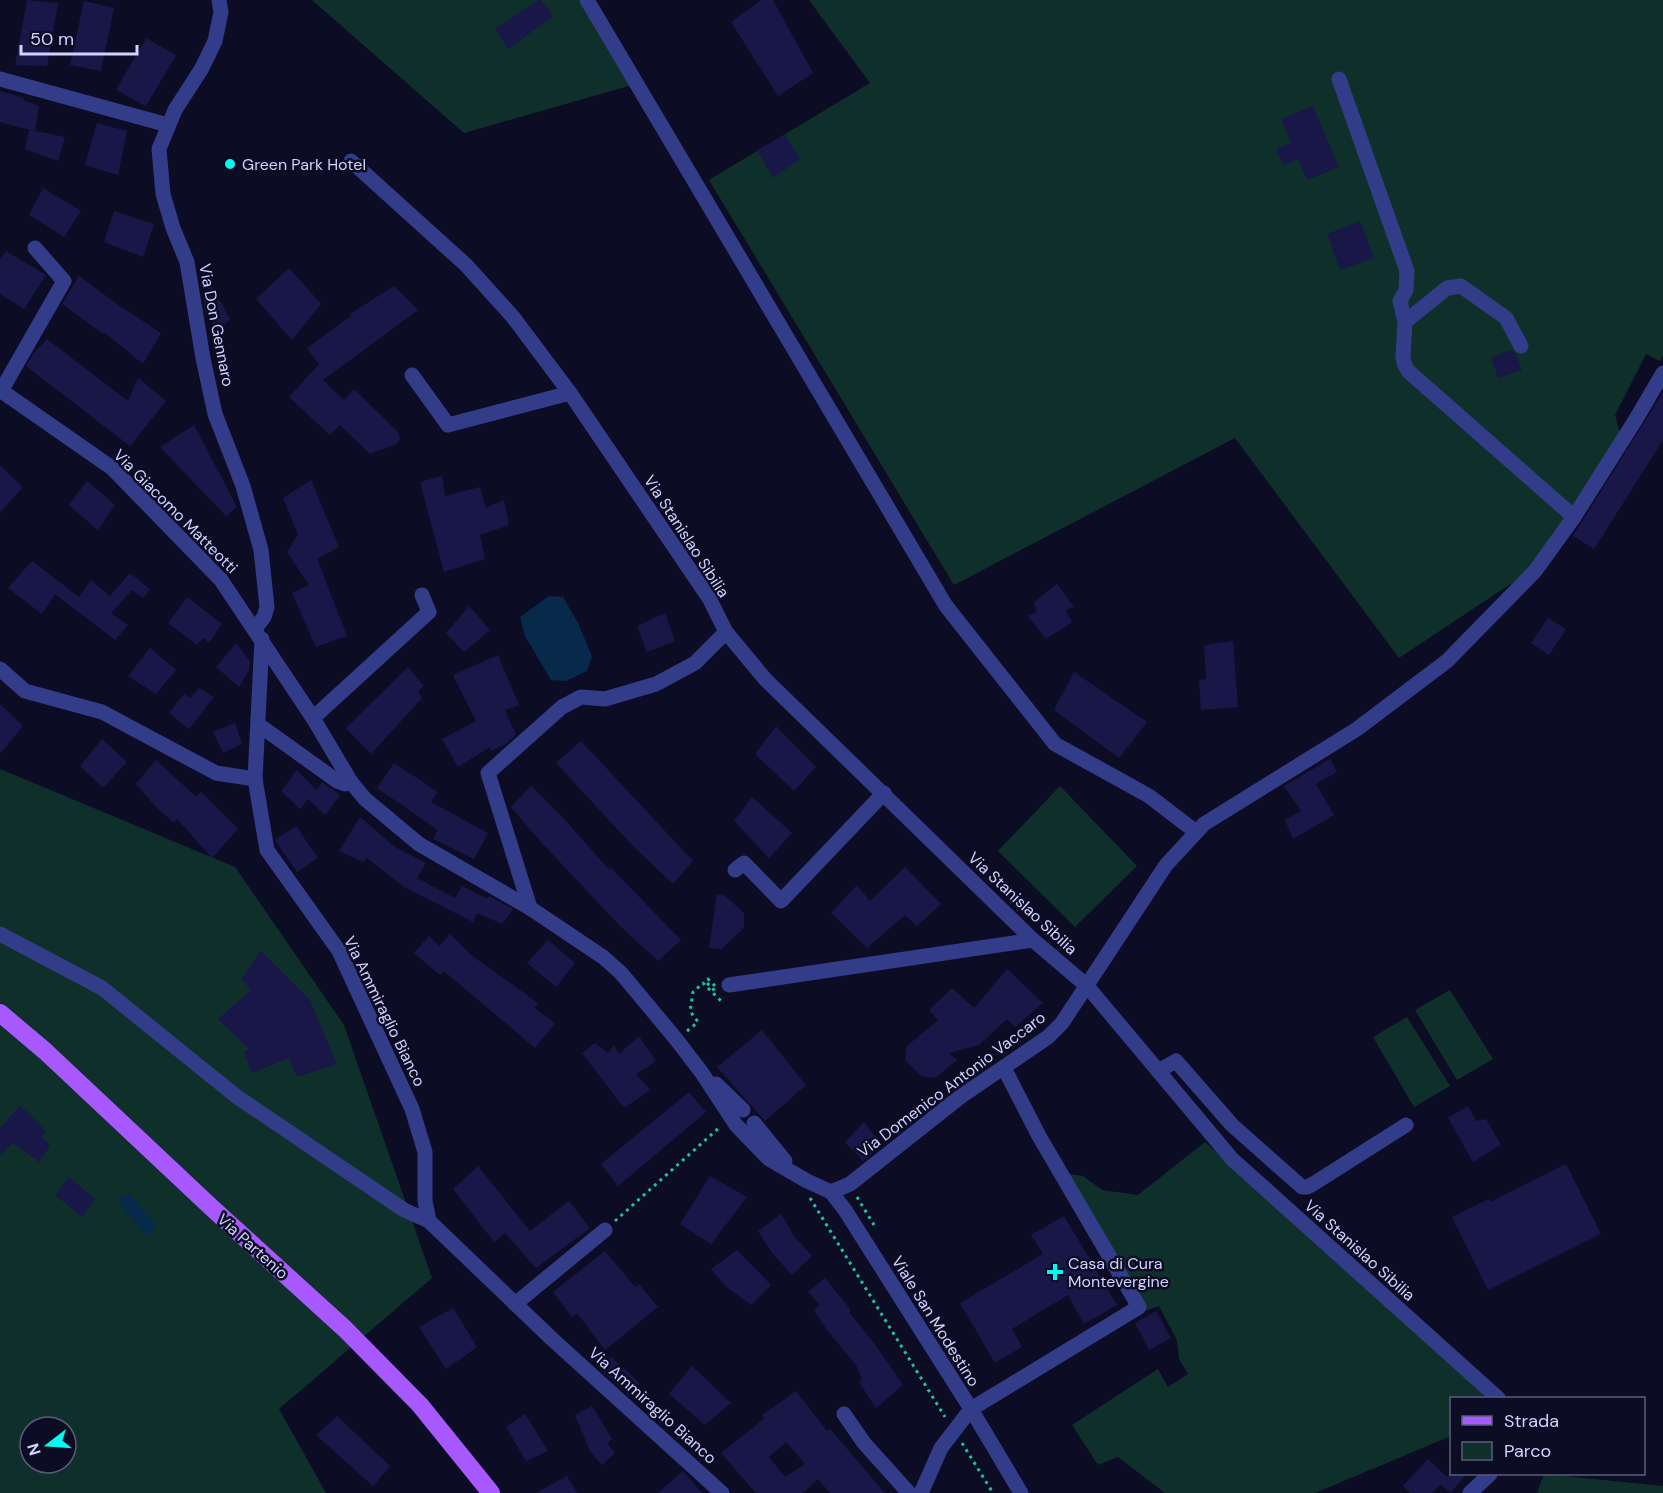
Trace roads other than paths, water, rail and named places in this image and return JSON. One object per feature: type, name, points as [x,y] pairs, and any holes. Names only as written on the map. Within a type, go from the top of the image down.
[{"type":"main road","name":"Via Partenio","points":[[0,1013],[45,1051],[345,1329],[420,1405],[491,1493]]},
{"type":"street","name":"Via Don Gennaro","points":[[219,0],[221,12],[215,41],[202,68],[175,110],[159,149],[163,194],[173,228],[187,262],[215,414],[243,486],[261,550],[267,607],[258,634]]},
{"type":"street","points":[[587,0],[946,606],[1055,744],[1149,796],[1196,832]]},
{"type":"street","points":[[0,79],[168,125]]},
{"type":"street","points":[[1339,79],[1407,271],[1407,282],[1400,302],[1405,322],[1403,356],[1408,371],[1574,517]]},
{"type":"street","name":"Via Stanislao Sibilia","points":[[351,161],[466,265],[513,317],[570,393],[709,598],[726,632],[765,679],[1033,940],[1087,986],[1232,1160],[1497,1397]]},
{"type":"street","points":[[1,391],[64,281],[35,248]]},
{"type":"street","points":[[1405,322],[1447,288],[1461,286],[1506,318],[1514,329],[1521,346]]},
{"type":"street","name":"Via Domenico Antonio Vaccaro","points":[[831,1192],[850,1184],[960,1097],[1048,1037],[1062,1023],[1166,864],[1204,824],[1357,729],[1447,662],[1535,572],[1574,517],[1663,373]]},
{"type":"street","points":[[412,375],[448,425],[570,393]]},
{"type":"street","name":"Via Giacomo Matteotti","points":[[1,391],[112,468],[221,580],[313,718],[351,782],[365,799],[419,844],[530,908],[603,957],[621,974],[676,1039],[770,1159],[807,1181]]},
{"type":"street","points":[[313,718],[429,612],[422,595]]},
{"type":"street","points":[[530,908],[488,773],[562,707],[580,697],[605,699],[656,684],[695,663],[726,632]]},
{"type":"street","name":"Via Ammiraglio Bianco","points":[[258,634],[260,692],[255,779],[267,850],[339,951],[412,1109],[425,1152],[425,1201],[429,1221]]},
{"type":"street","points":[[0,669],[25,691],[102,712],[216,773],[255,779]]},
{"type":"street","points":[[260,692],[271,684],[289,681]]},
{"type":"street","points":[[259,725],[337,781],[345,784],[351,782]]},
{"type":"street","points":[[735,870],[744,863],[781,901],[884,793]]},
{"type":"street","name":"Via Ammiraglio Bianco","points":[[0,934],[102,988],[236,1096],[404,1210],[429,1221],[515,1304],[722,1493]]},
{"type":"street","points":[[723,989],[1033,940]]},
{"type":"street","points":[[1158,1071],[1176,1061],[1232,1125],[1302,1187],[1313,1184],[1406,1125]]},
{"type":"street","points":[[921,1493],[941,1448],[971,1409],[1139,1307],[1039,1136],[1004,1068]]},
{"type":"street","points":[[754,1123],[779,1155],[807,1181]]},
{"type":"street","name":"Viale San Modestino","points":[[807,1181],[831,1192],[851,1220],[971,1409],[1021,1493]]},
{"type":"street","points":[[404,1210],[425,1201]]},
{"type":"street","points":[[515,1304],[605,1230]]},
{"type":"street","points":[[844,1414],[864,1443],[909,1493]]},
{"type":"street","points":[[1470,1493],[1488,1475]]},
{"type":"water","points":[[549,596],[563,597],[578,623],[592,656],[587,671],[566,681],[551,680],[525,636],[520,617]]},
{"type":"water","points":[[130,1194],[157,1226],[145,1236],[118,1202],[121,1195]]},
{"type":"place","name":"Green Park Hotel","points":[[230,164]]},
{"type":"place","name":"Casa di Cura Montevergine","points":[[1055,1272]]}]
